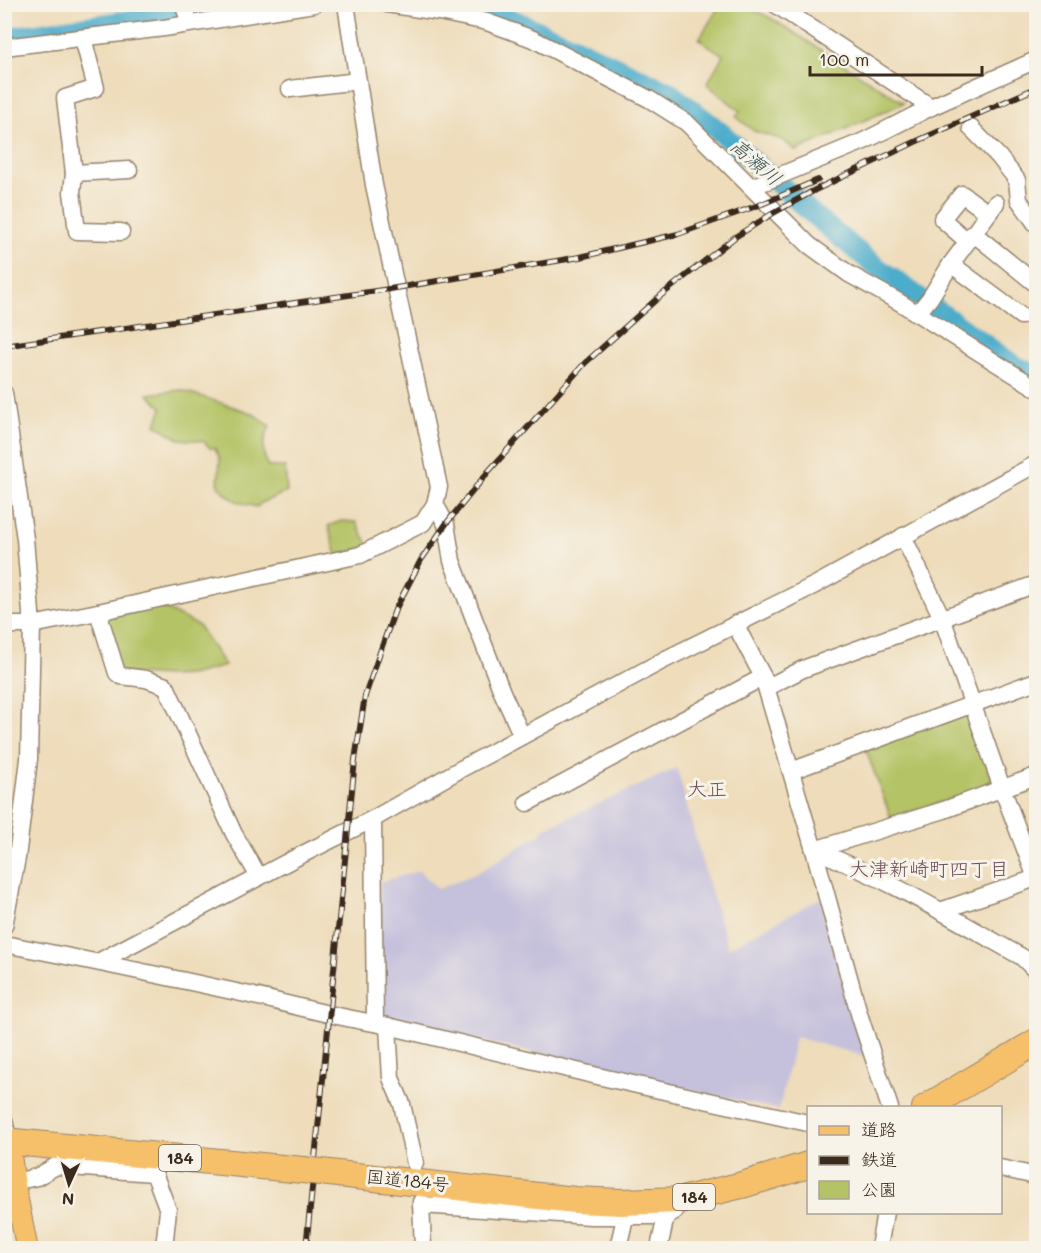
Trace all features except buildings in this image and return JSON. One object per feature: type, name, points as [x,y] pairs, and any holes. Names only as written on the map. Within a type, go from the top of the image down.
[{"type":"highway","points":[[927,1106],[1036,1042]]},
{"type":"highway","name":"国道184号","points":[[6,1134],[338,1174],[575,1200],[673,1208],[807,1166]]},
{"type":"main road","points":[[6,1134],[27,1248]]},
{"type":"street","points":[[183,4],[190,23]]},
{"type":"street","points":[[4,47],[83,38],[314,4]]},
{"type":"street","points":[[4,625],[32,625],[360,555],[423,523],[435,504],[439,487],[374,185],[346,4]]},
{"type":"street","points":[[387,4],[440,8],[487,22],[533,39],[649,99],[687,123],[809,245],[849,274],[899,302],[1036,388]]},
{"type":"street","points":[[776,4],[931,106]]},
{"type":"street","points":[[83,38],[96,88],[65,98],[74,173],[72,192],[77,231],[121,232]]},
{"type":"street","points":[[752,187],[864,141],[931,106],[1036,60]]},
{"type":"street","points":[[290,89],[358,81]]},
{"type":"street","points":[[971,128],[1017,180],[1019,200],[1036,224]]},
{"type":"street","points":[[74,173],[129,170]]},
{"type":"street","points":[[916,314],[930,298],[951,264],[970,237],[992,208],[962,194],[942,219],[970,237],[1036,284]]},
{"type":"street","points":[[951,264],[1021,316]]},
{"type":"street","points":[[4,393],[10,467],[25,539],[32,625],[29,759],[18,858],[4,926]]},
{"type":"street","points":[[100,962],[373,819],[664,660],[814,585],[1036,465]]},
{"type":"street","points":[[435,504],[446,524],[452,561],[502,692],[522,736]]},
{"type":"street","points":[[903,536],[942,618],[1036,878],[940,911]]},
{"type":"street","points":[[527,803],[764,682],[1036,584]]},
{"type":"street","points":[[98,612],[117,673],[121,676],[146,679],[166,686],[234,834],[259,878]]},
{"type":"street","points":[[735,624],[764,682],[860,1017],[890,1106]]},
{"type":"street","points":[[790,771],[1036,681]]},
{"type":"street","points":[[814,850],[944,810],[1036,776]]},
{"type":"street","points":[[373,819],[381,1024],[391,1078],[402,1104],[415,1163]]},
{"type":"street","points":[[814,850],[852,864],[940,911],[1022,957],[1036,971]]},
{"type":"street","points":[[4,944],[246,994],[336,1017],[381,1024],[807,1123]]},
{"type":"street","points":[[14,1182],[37,1177],[56,1166],[154,1173],[168,1210],[164,1248]]},
{"type":"street","points":[[1002,1168],[1036,1176]]},
{"type":"street","points":[[423,1248],[421,1204],[591,1216],[673,1208],[659,1248]]},
{"type":"street","points":[[879,1248],[885,1214]]},
{"type":"street","points":[[618,1248],[624,1222]]},
{"type":"shaded area","points":[[677,768],[728,948],[821,898],[868,1057],[795,1037],[779,1110],[380,1017],[380,882],[419,871],[438,889],[477,873],[541,834],[544,829]]},
{"type":"green space","points":[[720,5],[743,5],[771,18],[904,103],[796,151],[783,140],[754,131],[736,117],[740,111],[707,84],[723,55],[699,39]]},
{"type":"green space","points":[[181,390],[252,413],[270,426],[264,441],[264,456],[268,467],[285,467],[287,492],[257,507],[231,498],[218,485],[220,459],[215,448],[210,448],[203,441],[179,439],[156,425],[162,408],[148,394]]},
{"type":"green space","points":[[341,521],[356,522],[369,546],[337,555],[328,526]]},
{"type":"green space","points":[[158,605],[199,626],[225,666],[190,675],[119,673],[103,618]]},
{"type":"green space","points":[[968,712],[994,786],[891,818],[866,750]]},
{"type":"waterway","name":"高瀬川","points":[[4,38],[250,4]]},
{"type":"waterway","name":"高瀬川","points":[[445,4],[511,19],[669,92],[718,130],[816,217],[878,268],[1015,366],[1036,375]]},
{"type":"railway","points":[[306,1248],[355,760],[365,696],[395,610],[421,560],[446,524],[488,472],[585,363],[659,297],[735,237],[815,190],[1036,88]]},
{"type":"railway","points":[[4,346],[396,288],[580,257],[678,234],[762,204],[818,180]]},
{"type":"district","name":"大正","points":[[707,789]]},
{"type":"district","name":"大津新崎町四丁目","points":[[929,869]]}]
